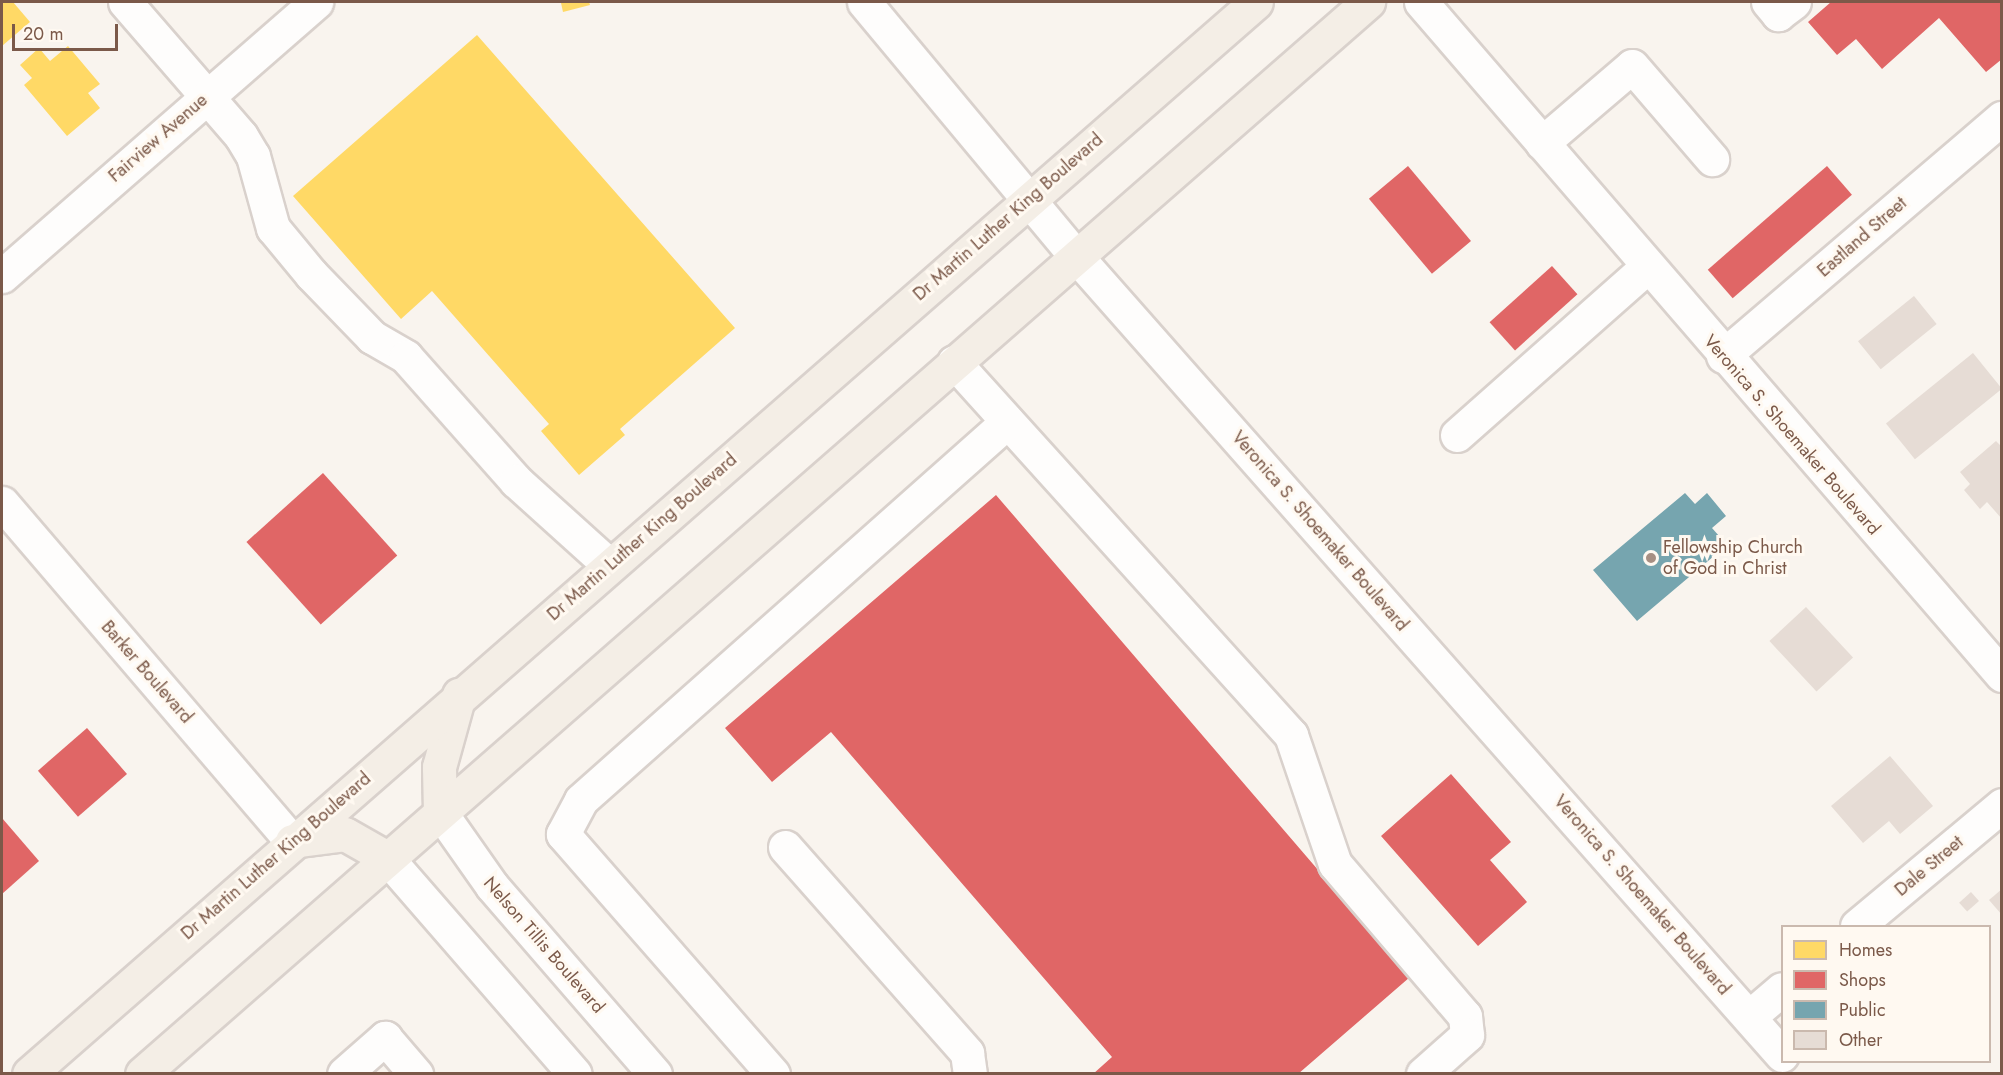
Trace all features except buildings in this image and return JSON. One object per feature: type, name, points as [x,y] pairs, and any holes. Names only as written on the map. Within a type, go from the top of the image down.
[{"type":"main road","name":"Dr Martin Luther King Boulevard","points":[[29,1074],[292,841],[1256,2]]},
{"type":"main road","points":[[142,1074],[1368,2]]},
{"type":"main road","points":[[440,812],[439,767],[459,696]]},
{"type":"main road","points":[[292,841],[345,834],[387,858]]},
{"type":"street","points":[[125,2],[241,136],[253,156],[273,228],[311,274],[372,337],[406,357],[516,481],[609,565]]},
{"type":"street","name":"Fairview Avenue","points":[[2,276],[204,96],[316,2]]},
{"type":"street","name":"Veronica S. Shoemaker Boulevard","points":[[864,2],[1076,256],[1781,1054]]},
{"type":"street","name":"Veronica S. Shoemaker Boulevard","points":[[1421,2],[1647,267],[2001,675]]},
{"type":"street","points":[[1768,2],[1778,14],[1794,2]]},
{"type":"street","points":[[1542,143],[1632,66],[1712,159]]},
{"type":"street","name":"Eastland Street","points":[[1724,356],[2001,118]]},
{"type":"street","points":[[1457,435],[1647,267]]},
{"type":"street","points":[[954,362],[1291,735],[1335,864],[1465,1016],[1467,1035],[1423,1074]]},
{"type":"street","points":[[773,1074],[563,834],[581,800],[1007,422]]},
{"type":"street","name":"Barker Boulevard","points":[[2,503],[292,841]]},
{"type":"street","name":"Dale Street","points":[[1859,925],[2001,805]]},
{"type":"street","name":"Nelson Tillis Boulevard","points":[[440,812],[492,886],[655,1074]]},
{"type":"street","points":[[785,847],[967,1053],[970,1074]]},
{"type":"street","points":[[387,858],[574,1074]]},
{"type":"street","points":[[1749,1017],[1781,990]]},
{"type":"street","points":[[344,1074],[385,1038],[416,1074]]},
{"type":"place","name":"Fellowship Church of God in Christ","points":[[1651,558]]}]
